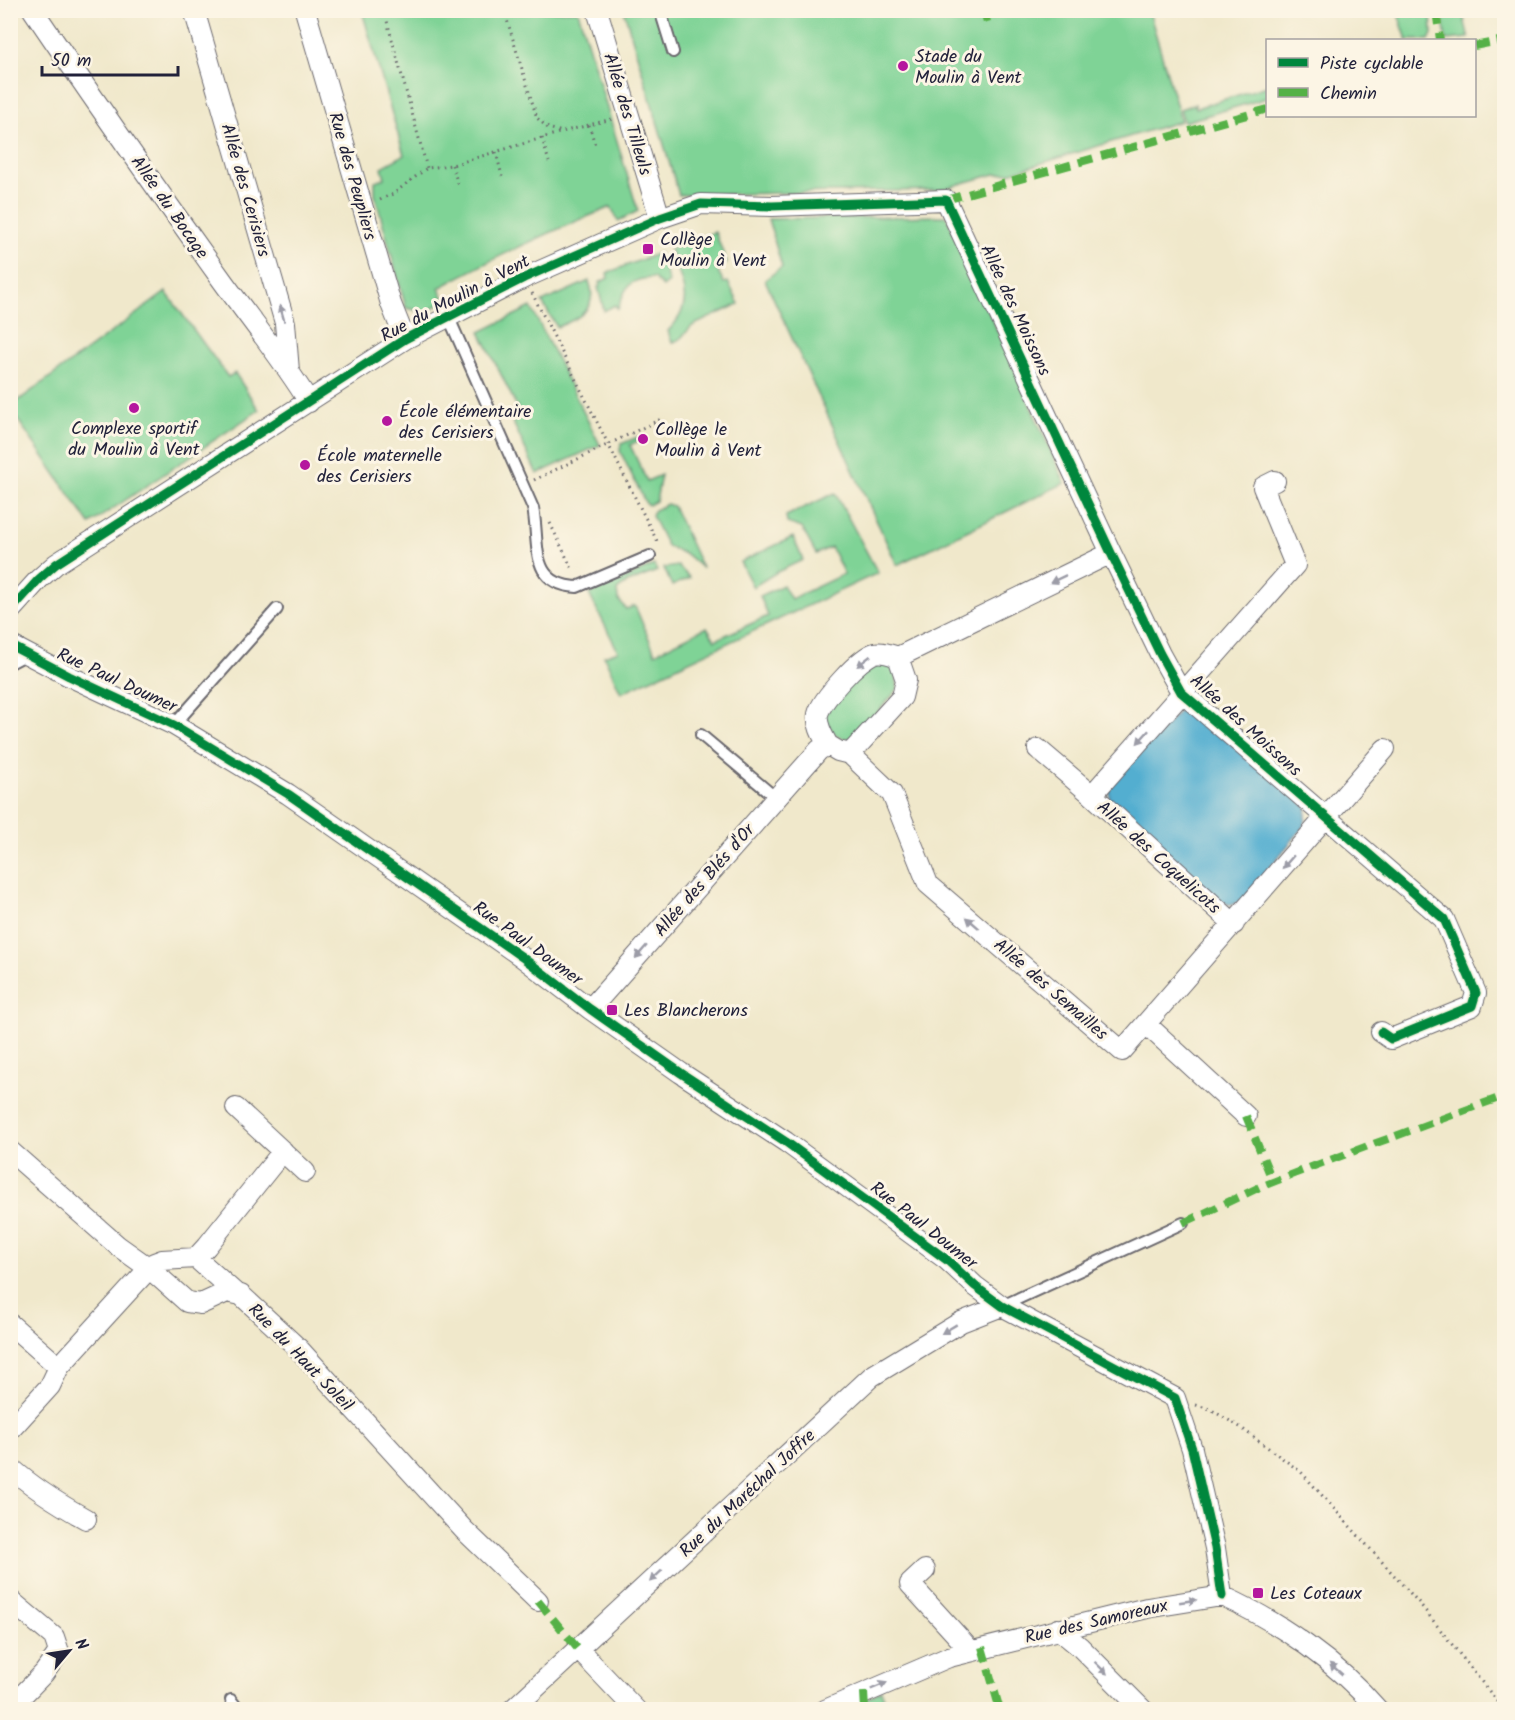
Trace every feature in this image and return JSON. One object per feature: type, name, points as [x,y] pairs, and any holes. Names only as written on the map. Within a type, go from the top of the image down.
[{"type":"street","name":"Allée du Bocage","points":[[33,10],[115,130],[309,402]]},
{"type":"street","name":"Allée des Cerisiers","points":[[194,10],[285,324],[289,371]]},
{"type":"street","name":"Rue des Peupliers","points":[[305,10],[391,304],[405,339]]},
{"type":"street","name":"Allée des Tilleuls","points":[[597,10],[660,218]]},
{"type":"street","name":"Rue du Moulin à Vent","points":[[10,611],[56,564],[405,339],[524,278],[660,218],[701,204],[772,206],[946,200]]},
{"type":"street","name":"Allée des Moissons","points":[[946,200],[1111,553],[1181,692],[1444,919],[1476,993],[1472,1005],[1391,1039],[1381,1032]]},
{"type":"street","name":"Allée des Coquelicots","points":[[1234,924],[1092,795],[1295,565],[1263,487],[1275,481]]},
{"type":"street","points":[[823,748],[818,715],[827,697],[865,658],[877,652],[898,657],[1111,553]]},
{"type":"street","name":"Rue Paul Doumer","points":[[16,654],[174,725],[288,794],[522,957],[590,1009],[681,1073],[786,1142],[947,1260],[975,1286],[1002,1306],[1175,1398]]},
{"type":"street","points":[[850,754],[902,697],[906,680],[898,657]]},
{"type":"street","name":"Allée des Semailles","points":[[823,748],[850,754],[892,794],[928,884],[1122,1051],[1385,749]]},
{"type":"street","name":"Allée des Blés d'Or","points":[[590,1009],[823,748]]},
{"type":"street","points":[[1038,749],[1092,795]]},
{"type":"street","points":[[1146,1024],[1246,1116]]},
{"type":"street","points":[[236,1108],[305,1172]]},
{"type":"street","name":"Rue du Haut Soleil","points":[[10,1151],[118,1246],[149,1268],[187,1302],[201,1304],[227,1292],[234,1292]]},
{"type":"street","points":[[10,1430],[50,1386],[59,1367],[149,1268],[162,1260],[195,1258],[283,1151]]},
{"type":"street","name":"Rue du Haut Soleil","points":[[195,1258],[234,1292],[241,1295],[298,1348],[464,1530],[538,1601]]},
{"type":"street","name":"Rue du Maréchal Joffre","points":[[512,1710],[872,1376],[961,1322],[1002,1306]]},
{"type":"street","points":[[10,1324],[59,1367]]},
{"type":"street","points":[[1175,1398],[1192,1449],[1215,1548],[1222,1596],[1315,1651],[1368,1698],[1378,1710]]},
{"type":"street","points":[[10,1467],[56,1502],[86,1520]]},
{"type":"street","points":[[925,1570],[910,1584],[971,1651]]},
{"type":"street","name":"Rue des Samoreaux","points":[[825,1710],[939,1661],[971,1651],[1147,1608],[1222,1596]]},
{"type":"street","points":[[10,1600],[54,1637],[59,1652],[44,1673],[10,1708]]},
{"type":"street","points":[[1058,1629],[1080,1647],[1143,1710]]},
{"type":"street","points":[[578,1649],[636,1710]]},
{"type":"lane","points":[[660,10],[673,52]]},
{"type":"lane","points":[[449,318],[533,508],[537,528],[536,551],[542,570],[553,580],[566,587],[580,586],[650,556]]},
{"type":"lane","points":[[174,725],[277,609]]},
{"type":"lane","points":[[701,735],[776,798]]},
{"type":"lane","points":[[1002,1306],[1183,1223]]},
{"type":"lane","points":[[231,1700],[239,1710]]},
{"type":"path","points":[[384,10],[427,168]]},
{"type":"path","points":[[504,10],[537,118],[548,128],[562,132]]},
{"type":"path","points":[[373,203],[393,194],[427,168],[452,165],[615,118]]},
{"type":"path","points":[[589,125],[596,148]]},
{"type":"path","points":[[542,138],[549,162]]},
{"type":"path","points":[[496,152],[502,176]]},
{"type":"path","points":[[452,165],[459,188]]},
{"type":"path","points":[[537,302],[658,543]]},
{"type":"path","points":[[531,482],[661,419]]},
{"type":"path","points":[[546,513],[580,586]]},
{"type":"path","points":[[1175,1398],[1210,1409],[1301,1472],[1420,1604],[1504,1710]]},
{"type":"green space","points":[[362,11],[578,11],[638,211],[618,221],[611,207],[589,216],[502,255],[439,288],[445,301],[426,312],[406,308],[375,195],[375,181],[385,178],[382,167],[404,155]]},
{"type":"green space","name":"Stade du Moulin à Vent","points":[[624,11],[1149,11],[1181,121],[1009,173],[995,174],[939,190],[679,195]]},
{"type":"green space","points":[[1397,11],[1431,11],[1432,34],[1430,39],[1407,39]]},
{"type":"green space","points":[[1442,11],[1462,11],[1469,38],[1446,39]]},
{"type":"green space","points":[[1266,86],[1266,98],[1184,122],[1180,109],[1195,104],[1196,108]]},
{"type":"green space","points":[[946,216],[1065,483],[897,565],[765,280],[782,267],[768,219]]},
{"type":"green space","points":[[715,232],[727,263],[717,269],[724,283],[728,282],[739,304],[692,326],[680,339],[672,343],[668,331],[682,311],[684,292],[670,249]]},
{"type":"green space","points":[[659,253],[669,282],[663,287],[654,278],[634,282],[623,294],[618,309],[615,305],[604,311],[598,287],[599,283],[608,278],[607,273]]},
{"type":"green space","points":[[589,281],[591,298],[585,311],[573,320],[557,327],[542,302]]},
{"type":"green space","name":"Complexe sportif du Moulin à Vent","points":[[166,292],[228,377],[235,373],[259,410],[90,524],[11,410],[11,406]]},
{"type":"green space","points":[[531,307],[600,445],[537,474],[510,416],[519,411],[480,332]]},
{"type":"green space","points":[[640,436],[642,439],[630,445],[647,481],[661,475],[656,501],[649,505],[646,504],[620,451],[621,444]]},
{"type":"green space","points":[[835,493],[878,573],[621,693],[604,656],[618,651],[589,594],[654,565],[657,571],[625,584],[617,590],[618,599],[626,609],[635,606],[655,653],[707,627],[715,640],[768,616],[760,596],[783,585],[791,599],[844,574],[831,547],[816,554],[802,528],[787,523],[786,516]]},
{"type":"green space","points":[[667,504],[673,506],[702,568],[687,555],[667,546],[652,516],[654,510]]},
{"type":"green space","points":[[793,537],[803,560],[753,587],[740,562]]},
{"type":"green space","points":[[678,566],[690,578],[672,586],[664,568]]},
{"type":"green space","points":[[872,662],[885,663],[893,668],[898,689],[856,737],[840,738],[833,732],[824,717],[829,706]]},
{"type":"green space","points":[[881,1690],[888,1709],[851,1709]]},
{"type":"water","points":[[1180,710],[1191,710],[1307,807],[1305,825],[1242,901],[1231,905],[1219,901],[1110,805],[1109,786]]},
{"type":"marked path","points":[[984,10],[987,22]]},
{"type":"marked path","points":[[1436,10],[1440,39]]},
{"type":"marked path","points":[[1476,46],[1504,40]]},
{"type":"marked path","points":[[946,200],[1266,110]]},
{"type":"marked path","points":[[1183,1223],[1260,1187],[1504,1096]]},
{"type":"marked path","points":[[1246,1116],[1273,1182]]},
{"type":"marked path","points":[[538,1601],[578,1649]]},
{"type":"marked path","points":[[982,1647],[1000,1710]]},
{"type":"marked path","points":[[864,1692],[865,1710]]},
{"type":"cycle path","points":[[10,611],[56,564],[405,339],[524,278],[660,218],[701,204],[772,206],[946,200],[1111,553],[1181,692],[1444,919],[1476,993],[1472,1006],[1391,1039],[1381,1032]]},
{"type":"cycle path","points":[[10,645],[69,676],[174,725],[288,794],[522,957],[590,1009],[681,1073],[786,1142],[947,1260],[975,1286],[1002,1306],[1175,1398],[1192,1449],[1215,1548],[1222,1596]]},
{"type":"place","name":"Stade du Moulin à Vent","points":[[903,66]]},
{"type":"place","name":"Collège Moulin à Vent","points":[[648,249]]},
{"type":"place","name":"Complexe sportif du Moulin à Vent","points":[[134,408]]},
{"type":"place","name":"École élémentaire des Cerisiers","points":[[387,421]]},
{"type":"place","name":"Collège le Moulin à Vent","points":[[643,439]]},
{"type":"place","name":"École maternelle des Cerisiers","points":[[305,465]]},
{"type":"place","name":"Les Blancherons","points":[[612,1010]]},
{"type":"place","name":"Les Coteaux","points":[[1258,1593]]}]
